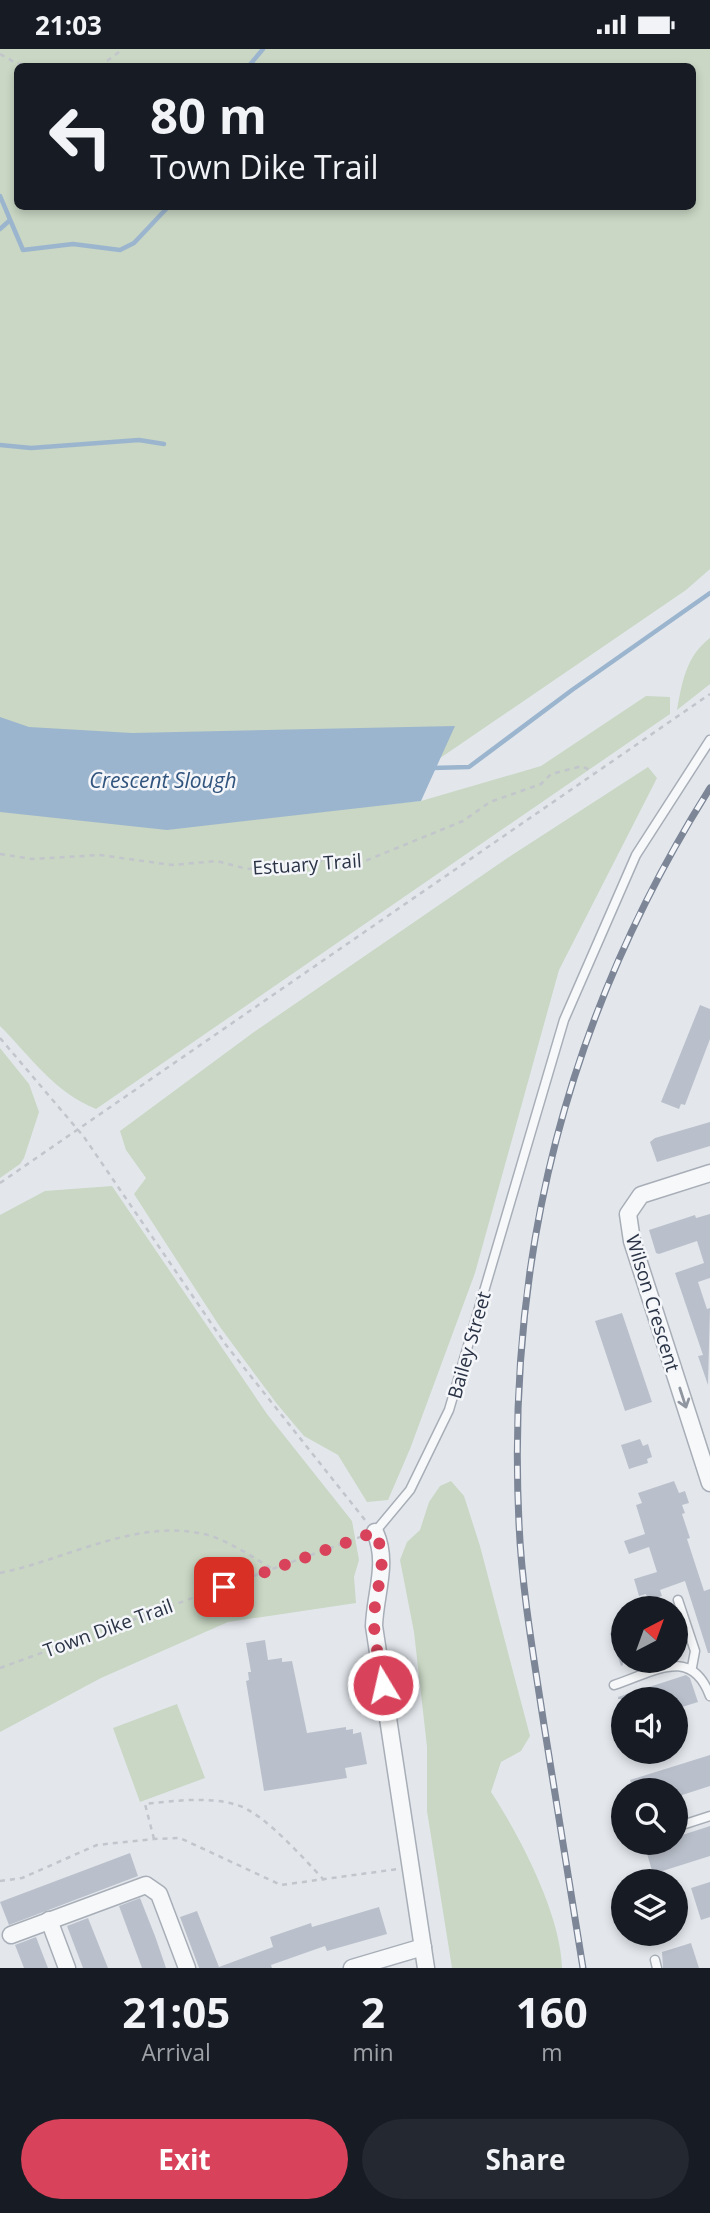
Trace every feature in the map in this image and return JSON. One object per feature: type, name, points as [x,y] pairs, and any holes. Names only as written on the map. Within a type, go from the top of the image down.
[{"type":"street","name":"Wilson Crescent","points":[[710,1173],[641,1195],[628,1214],[632,1241],[710,1483]]},
{"type":"street","points":[[375,1532],[383,1549],[384,1563],[375,1595],[374,1626],[426,1968]]},
{"type":"street","points":[[11,1935],[146,1885],[159,1894],[187,1968]]},
{"type":"street","points":[[49,1920],[67,1968]]},
{"type":"street","points":[[352,1968],[393,1962],[423,1947]]},
{"type":"lane","name":"Bailey Street","points":[[375,1532],[410,1490],[449,1411],[564,1020],[636,855],[710,740]]},
{"type":"lane","points":[[688,1630],[695,1651],[692,1667]]},
{"type":"lane","points":[[614,1685],[677,1665],[692,1667],[704,1679],[710,1696]]},
{"type":"lane","points":[[688,1823],[710,1816]]},
{"type":"path","points":[[104,63],[123,49]]},
{"type":"path","points":[[0,54],[16,63]]},
{"type":"path","points":[[0,1183],[593,772],[710,694]]},
{"type":"path","name":"Estuary Trail","points":[[0,854],[32,859],[100,855],[172,865],[217,860],[247,869],[335,859],[360,863],[463,821],[490,802],[541,784],[551,774],[582,766],[593,772]]},
{"type":"path","points":[[0,1038],[78,1129],[226,1345],[375,1532]]},
{"type":"path","points":[[0,1573],[32,1567],[138,1534],[178,1532],[211,1536],[274,1569]]},
{"type":"path","name":"Town Dike Trail","points":[[0,1668],[375,1532]]},
{"type":"path","points":[[154,1839],[145,1804],[189,1799],[239,1805],[277,1832],[324,1880]]},
{"type":"path","points":[[0,1881],[22,1878],[97,1845],[180,1838],[281,1885],[411,1867]]},
{"type":"green space","points":[[0,49],[710,49],[710,569],[686,590],[370,806],[421,801],[541,766],[646,696],[670,697],[670,714],[96,1109],[68,1093],[0,1026]]},
{"type":"green space","points":[[710,638],[710,684],[677,710],[690,662]]},
{"type":"green space","points":[[648,767],[657,778],[559,970],[475,1273],[410,1449],[388,1500],[367,1502],[338,1455],[304,1436],[220,1327],[134,1194],[146,1178],[126,1150],[120,1131],[254,1032],[512,855]]},
{"type":"green space","points":[[0,1048],[29,1084],[39,1112],[24,1158],[0,1178]]},
{"type":"green space","points":[[112,1186],[267,1414],[352,1521],[359,1560],[354,1577],[356,1603],[228,1622],[101,1678],[0,1732],[0,1215],[45,1191]]},
{"type":"green space","points":[[451,1481],[464,1496],[480,1546],[530,1736],[521,1751],[501,1762],[491,1792],[526,1853],[547,1901],[555,1924],[562,1968],[452,1968],[427,1811],[427,1747],[414,1632],[400,1560],[407,1542],[420,1530],[429,1502],[440,1486]]},
{"type":"green space","points":[[177,1704],[205,1778],[140,1802],[113,1728]]},
{"type":"water","name":"Crescent Slough","points":[[0,717],[29,727],[132,733],[455,726],[421,801],[167,830],[0,812]]},
{"type":"building","points":[[700,1005],[710,1009],[710,1039],[685,1105],[681,1104],[679,1109],[661,1102]]},
{"type":"building","points":[[710,1122],[710,1146],[657,1162],[650,1142],[655,1138]]},
{"type":"building","points":[[710,1214],[710,1278],[698,1282],[707,1309],[710,1308],[708,1385],[698,1356],[703,1355],[675,1273],[704,1263],[697,1241],[659,1254],[656,1253],[649,1230],[695,1215],[696,1218]]},
{"type":"building","points":[[622,1313],[652,1402],[625,1411],[595,1321]]},
{"type":"building","points":[[640,1439],[643,1446],[648,1444],[652,1457],[647,1459],[648,1463],[629,1469],[621,1445]]},
{"type":"building","points":[[674,1481],[679,1493],[685,1491],[689,1503],[682,1505],[685,1513],[682,1514],[690,1538],[687,1539],[704,1591],[710,1589],[710,1653],[685,1581],[660,1590],[662,1596],[639,1596],[634,1579],[657,1572],[649,1547],[629,1554],[624,1541],[645,1534],[636,1505],[642,1503],[638,1493]]},
{"type":"building","points":[[265,1640],[268,1660],[282,1658],[282,1662],[292,1661],[307,1733],[346,1727],[346,1730],[353,1729],[353,1734],[361,1732],[367,1764],[345,1768],[347,1778],[264,1791],[246,1681],[249,1680],[248,1672],[251,1672],[246,1643]]},
{"type":"building","points":[[686,1675],[690,1678],[698,1702],[688,1705],[688,1687],[649,1687]]},
{"type":"building","points":[[710,1755],[710,1786],[688,1793],[688,1778],[636,1778],[688,1764]]},
{"type":"building","points":[[710,1826],[710,1856],[669,1869],[652,1869],[647,1855],[688,1855],[688,1833]]},
{"type":"building","points":[[130,1853],[138,1876],[9,1925],[0,1902]]},
{"type":"building","points":[[710,1882],[710,1917],[701,1920],[691,1888]]},
{"type":"building","points":[[140,1898],[166,1968],[142,1968],[119,1906]]},
{"type":"building","points":[[379,1907],[387,1934],[327,1951],[325,1946],[271,1965],[272,1968],[199,1968],[180,1917],[197,1911],[219,1967],[273,1947],[270,1937],[311,1923],[312,1927]]},
{"type":"building","points":[[88,1918],[108,1968],[83,1968],[67,1926]]},
{"type":"building","points":[[36,1937],[48,1968],[24,1968],[15,1945]]},
{"type":"building","points":[[691,1943],[699,1968],[663,1968],[662,1952]]},
{"type":"waterway","points":[[251,63],[263,49]]},
{"type":"waterway","points":[[0,196],[23,250],[73,244],[120,250],[134,243],[165,210]]},
{"type":"waterway","points":[[0,229],[9,221]]},
{"type":"waterway","points":[[0,445],[31,448],[139,440],[164,444]]},
{"type":"waterway","name":"Crescent Slough","points":[[432,768],[469,767],[572,690],[710,593]]},
{"type":"railway","points":[[583,1968],[536,1675],[523,1574],[519,1524],[518,1424],[523,1328],[536,1233],[556,1141],[583,1050],[618,961],[660,874],[710,788]]},
{"type":"route","points":[[224,1587],[375,1532],[383,1549],[384,1563],[375,1595],[374,1626],[383,1685]]}]
